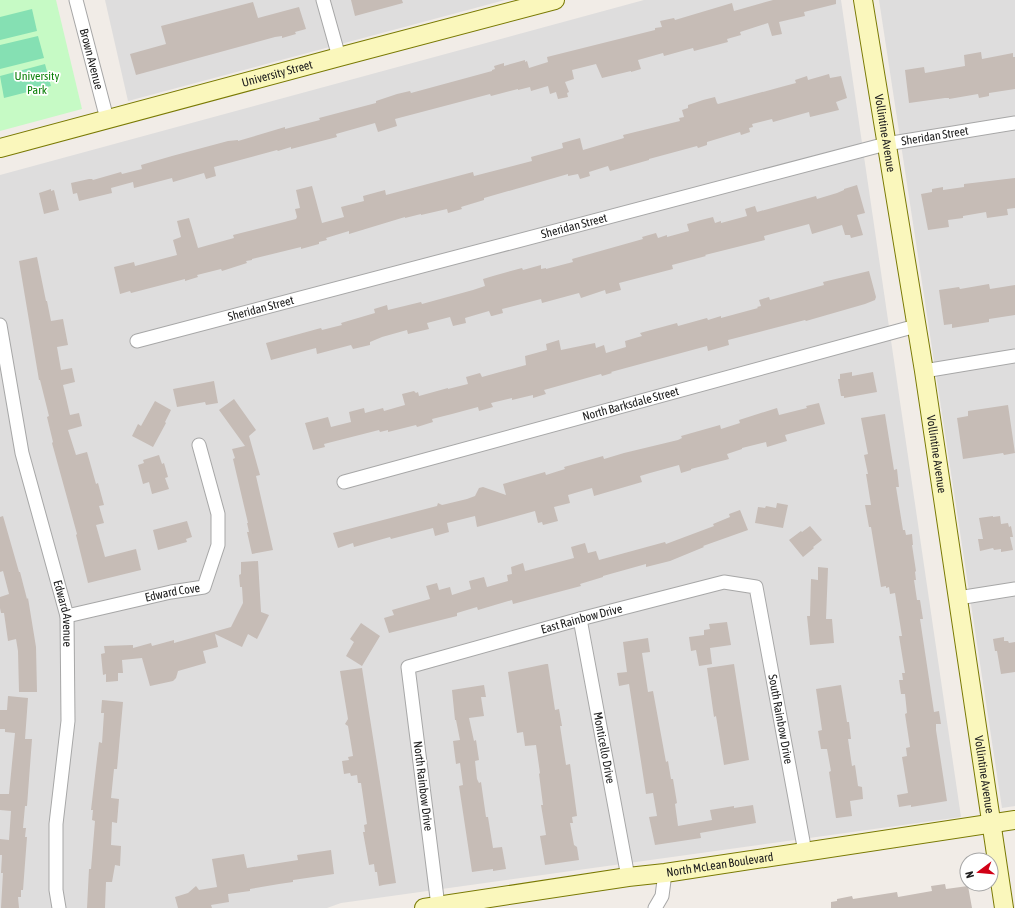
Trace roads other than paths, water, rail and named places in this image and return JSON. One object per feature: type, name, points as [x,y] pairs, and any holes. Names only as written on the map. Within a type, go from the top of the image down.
[{"type":"street","name":"Brown Avenue","points":[[76,0],[107,119]]},
{"type":"street","points":[[323,0],[339,57]]},
{"type":"street","name":"University Street","points":[[0,148],[555,0]]},
{"type":"street","name":"Vollintine Avenue","points":[[863,0],[924,371],[1004,908]]},
{"type":"street","name":"Sheridan Street","points":[[137,341],[886,144],[1015,124]]},
{"type":"street","name":"Edward Avenue","points":[[0,325],[22,453],[67,616],[68,721],[56,824],[56,890],[59,908]]},
{"type":"street","name":"North Barksdale Street","points":[[344,482],[916,326]]},
{"type":"street","points":[[924,371],[1015,356]]},
{"type":"street","name":"Edward Cove","points":[[67,616],[171,592],[204,587],[218,545],[218,514],[199,445]]},
{"type":"street","name":"East Rainbow Drive","points":[[408,667],[580,619],[724,582],[756,587]]},
{"type":"street","name":"South Rainbow Drive","points":[[756,587],[805,852]]},
{"type":"street","points":[[958,598],[1015,589]]},
{"type":"street","name":"Monticello Drive","points":[[580,619],[628,877]]},
{"type":"street","name":"North Rainbow Drive","points":[[408,667],[431,907]]},
{"type":"street","name":"North McLean Boulevard","points":[[431,907],[1015,820]]},
{"type":"street","points":[[656,908],[662,896],[665,873]]},
{"type":"park label","name":"University Park","points":[[37,83]]}]
